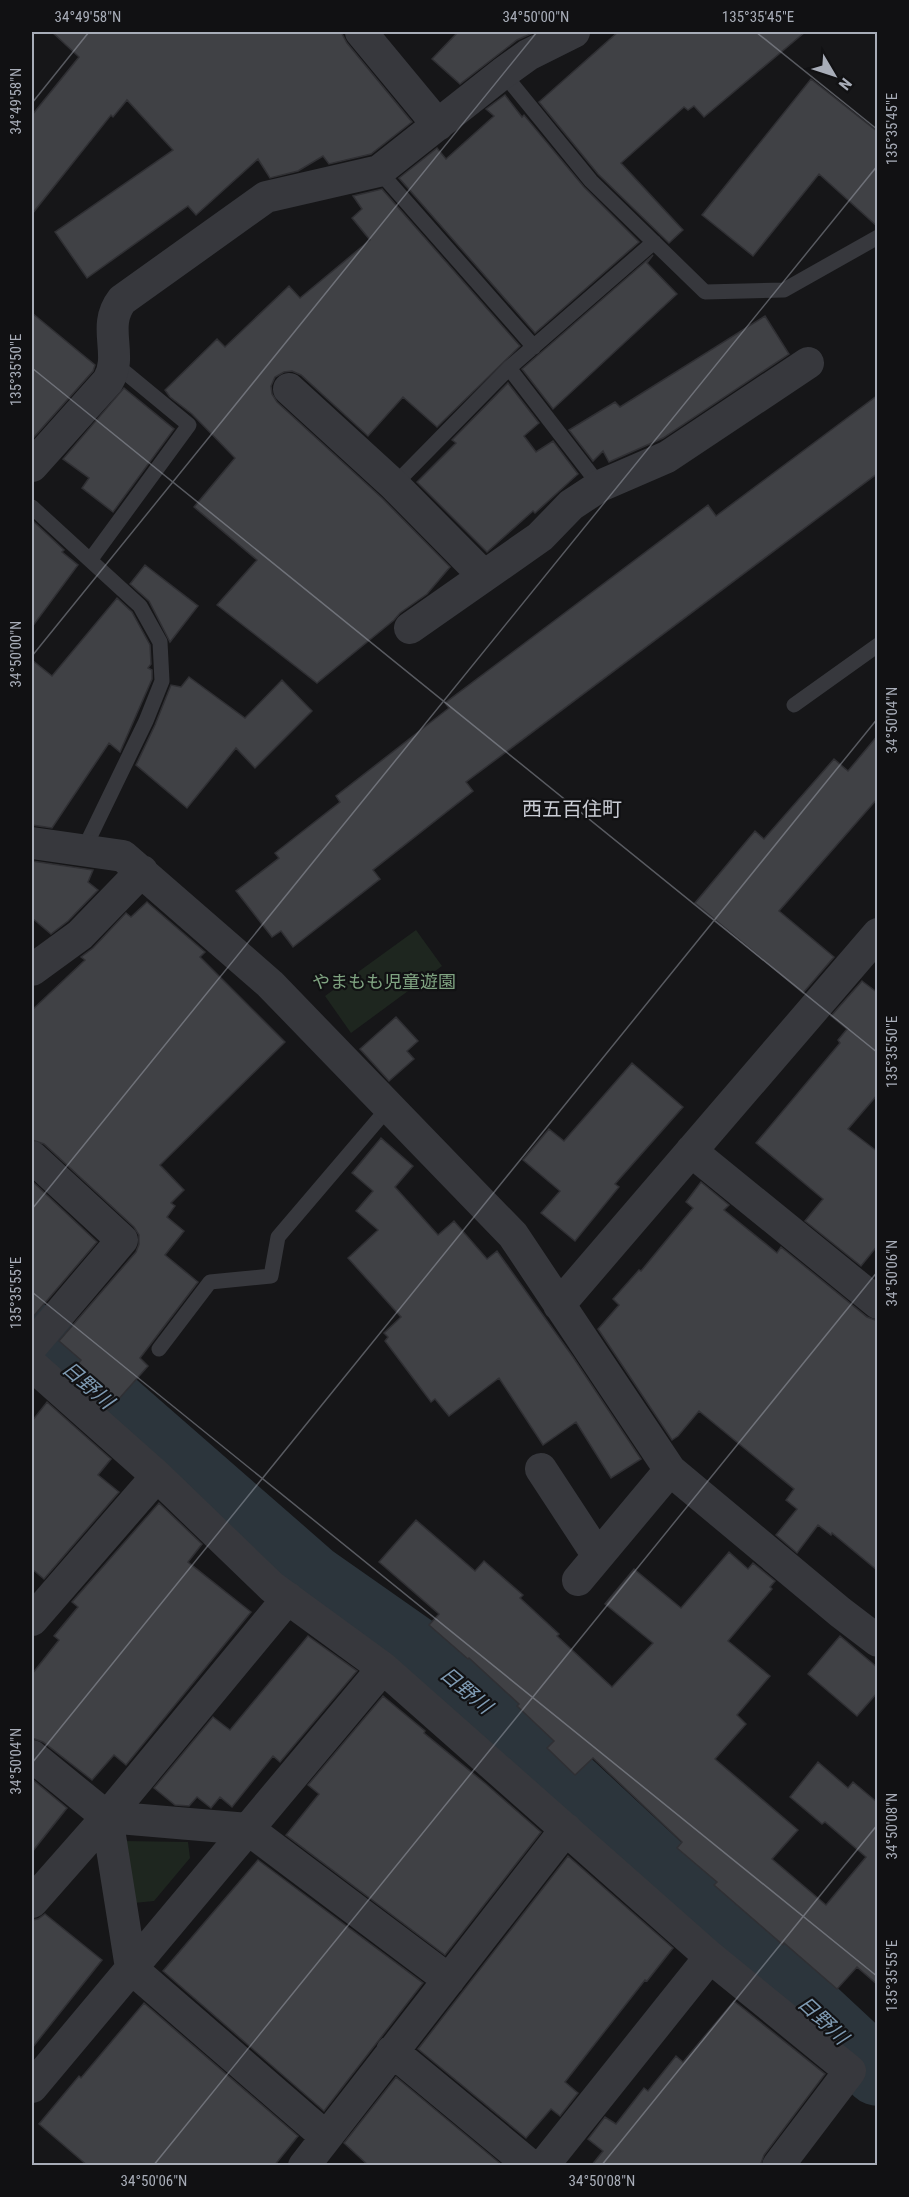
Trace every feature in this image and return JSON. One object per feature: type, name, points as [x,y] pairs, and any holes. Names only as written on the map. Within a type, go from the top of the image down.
[{"type":"street","points":[[361,32],[438,125]]},
{"type":"street","points":[[32,466],[108,381],[114,367],[111,322],[117,307],[123,300],[266,198],[379,171],[528,55],[574,32]]},
{"type":"street","points":[[410,628],[540,537],[571,505],[600,486],[667,457],[808,363]]},
{"type":"street","points":[[289,389],[394,484],[483,575]]},
{"type":"street","points":[[32,843],[123,856],[270,984],[513,1235],[670,1470],[878,1641]]},
{"type":"street","points":[[32,970],[80,935],[142,872]]},
{"type":"street","points":[[559,1305],[878,934]]},
{"type":"street","points":[[691,1151],[872,1287]]},
{"type":"street","points":[[32,1158],[122,1240],[40,1336]]},
{"type":"street","points":[[32,1365],[157,1476],[272,1587],[383,1668],[711,1957],[850,2071],[778,2166]]},
{"type":"street","points":[[541,1469],[598,1556]]},
{"type":"street","points":[[578,1580],[670,1470]]},
{"type":"street","points":[[32,1620],[157,1476]]},
{"type":"street","points":[[32,1902],[107,1816],[288,1598]]},
{"type":"street","points":[[32,2087],[383,1668]]},
{"type":"street","points":[[32,1756],[107,1816],[248,1829],[449,1980]]},
{"type":"street","points":[[107,1816],[131,1968],[326,2137]]},
{"type":"street","points":[[304,2166],[566,1829]]},
{"type":"street","points":[[543,2166],[711,1957]]},
{"type":"street","points":[[392,2051],[531,2166]]},
{"type":"lane","points":[[503,73],[591,181],[705,292],[783,290],[878,237]]},
{"type":"lane","points":[[379,171],[534,347]]},
{"type":"lane","points":[[394,484],[509,368],[654,242]]},
{"type":"lane","points":[[91,559],[189,425],[126,373],[114,367]]},
{"type":"lane","points":[[509,368],[600,486]]},
{"type":"lane","points":[[32,507],[140,606],[160,642],[162,681],[146,721],[84,849]]},
{"type":"lane","points":[[794,705],[878,645]]},
{"type":"lane","points":[[159,1349],[210,1282],[271,1276],[278,1237],[388,1108]]},
{"type":"green space","name":"やまもも児童遊園","points":[[416,930],[442,966],[351,1033],[325,996]]},
{"type":"green space","points":[[124,1841],[188,1842],[190,1858],[154,1901],[134,1903]]},
{"type":"building","points":[[52,32],[341,32],[347,43],[412,122],[371,154],[329,164],[323,156],[298,171],[270,178],[258,159],[196,215],[188,206],[87,278],[55,232],[173,150],[127,100],[113,117],[111,115],[32,214],[32,115],[79,57]]},
{"type":"building","points":[[458,32],[535,32],[517,40],[460,84],[432,59]]},
{"type":"building","points":[[618,32],[805,32],[704,117],[694,106],[688,110],[684,107],[621,163],[683,230],[669,243],[598,174],[539,102]]},
{"type":"building","points":[[811,79],[878,132],[878,227],[819,174],[753,256],[702,215]]},
{"type":"building","points":[[505,95],[584,187],[639,242],[535,333],[399,178],[437,148],[446,159],[494,116],[486,109]]},
{"type":"building","points":[[382,189],[520,346],[437,427],[403,397],[368,436],[301,375],[292,371],[275,377],[271,386],[272,394],[277,402],[382,498],[450,567],[427,594],[400,613],[317,683],[217,605],[257,560],[194,507],[235,458],[165,390],[217,339],[225,347],[289,286],[300,298],[370,240],[352,218],[362,209],[353,196]]},
{"type":"building","points":[[653,255],[647,263],[677,294],[553,409],[522,369]]},
{"type":"building","points":[[32,313],[95,365],[93,371],[34,437],[32,436]]},
{"type":"building","points":[[765,316],[789,354],[663,438],[609,462],[603,451],[593,461],[569,430],[615,402],[620,407]]},
{"type":"building","points":[[508,383],[539,423],[524,436],[536,452],[553,441],[578,474],[487,552],[417,482],[456,443],[452,440]]},
{"type":"building","points":[[124,388],[174,429],[113,512],[82,488],[89,478],[63,459]]},
{"type":"building","points":[[878,395],[878,473],[466,782],[473,791],[373,870],[380,879],[293,947],[281,931],[272,937],[236,891],[279,858],[275,853],[340,802],[336,796],[449,708],[445,703],[708,505],[716,516]]},
{"type":"building","points":[[32,520],[64,550],[62,552],[78,565],[32,627]]},
{"type":"building","points":[[145,565],[198,606],[170,642],[149,601],[130,584]]},
{"type":"building","points":[[117,598],[132,612],[150,645],[151,664],[148,668],[152,670],[152,679],[120,752],[109,743],[52,828],[32,825],[32,660],[52,676]]},
{"type":"building","points":[[189,677],[245,718],[282,680],[312,711],[255,768],[236,748],[187,808],[136,765],[171,685],[181,687]]},
{"type":"building","points":[[878,735],[878,798],[779,911],[834,957],[803,993],[695,903],[755,831],[764,839],[834,759],[848,771]]},
{"type":"building","points":[[32,861],[93,870],[88,882],[98,890],[68,921],[51,934],[32,918]]},
{"type":"building","points":[[147,902],[205,952],[200,957],[285,1042],[160,1165],[184,1190],[171,1203],[175,1206],[167,1217],[184,1231],[165,1255],[198,1282],[140,1358],[148,1366],[109,1410],[69,1374],[81,1360],[59,1341],[136,1252],[139,1235],[134,1227],[44,1144],[32,1140],[32,1010],[85,960],[81,957],[93,948],[126,913],[131,917]]},
{"type":"building","points":[[862,981],[878,993],[878,1094],[848,1129],[878,1152],[878,1245],[861,1266],[805,1221],[823,1199],[756,1143],[840,1043],[838,1040],[847,1029],[831,1016]]},
{"type":"building","points":[[396,1017],[418,1041],[407,1051],[414,1059],[389,1081],[360,1049]]},
{"type":"building","points":[[632,1063],[683,1107],[615,1184],[619,1187],[575,1241],[541,1213],[560,1191],[523,1160],[549,1129],[564,1141]]},
{"type":"building","points":[[381,1138],[413,1166],[395,1187],[438,1235],[454,1221],[487,1259],[497,1251],[573,1357],[641,1459],[611,1478],[576,1422],[543,1445],[499,1378],[449,1416],[435,1399],[431,1402],[385,1341],[388,1337],[384,1333],[401,1317],[348,1258],[378,1230],[356,1211],[373,1191],[352,1173]]},
{"type":"building","points":[[32,1181],[97,1242],[32,1318]]},
{"type":"building","points":[[701,1182],[729,1205],[724,1210],[777,1253],[781,1247],[867,1317],[878,1321],[878,1571],[832,1533],[831,1535],[818,1525],[797,1553],[776,1535],[797,1509],[786,1500],[794,1489],[699,1411],[672,1440],[598,1329],[619,1305],[613,1299],[639,1270],[641,1271],[693,1208],[686,1202]]},
{"type":"building","points":[[47,1402],[111,1459],[98,1475],[119,1492],[44,1579],[32,1569],[32,1421]]},
{"type":"building","points":[[159,1503],[202,1544],[188,1562],[251,1612],[126,1765],[114,1755],[92,1780],[43,1742],[32,1738],[32,1674],[59,1640],[54,1636],[78,1607],[72,1602]]},
{"type":"building","points":[[416,1520],[475,1571],[484,1561],[523,1595],[520,1598],[612,1687],[653,1643],[605,1604],[634,1569],[681,1608],[729,1552],[748,1569],[753,1563],[775,1581],[770,1587],[772,1589],[728,1641],[770,1676],[737,1715],[746,1724],[715,1759],[798,1830],[772,1859],[826,1905],[866,1857],[825,1822],[822,1824],[790,1797],[818,1762],[848,1788],[853,1782],[878,1803],[878,1985],[857,1967],[837,1989],[714,1885],[717,1882],[677,1848],[682,1842],[593,1758],[575,1775],[547,1748],[554,1741],[517,1706],[519,1704],[429,1625],[439,1614],[379,1562]]},
{"type":"building","points":[[308,1636],[357,1671],[280,1762],[273,1756],[232,1807],[220,1797],[211,1808],[197,1797],[189,1806],[175,1805],[154,1788],[213,1717],[230,1730]]},
{"type":"building","points":[[840,1636],[878,1668],[878,1692],[857,1716],[808,1674]]},
{"type":"building","points":[[383,1696],[541,1832],[445,1955],[286,1835],[319,1794],[308,1785]]},
{"type":"building","points":[[32,1779],[67,1808],[32,1852]]},
{"type":"building","points":[[568,1856],[673,1948],[565,2082],[578,2093],[560,2116],[551,2109],[526,2138],[418,2049]]},
{"type":"building","points":[[258,1860],[423,1983],[324,2111],[163,1971]]},
{"type":"building","points":[[45,1914],[102,1960],[32,2048],[32,1920]]},
{"type":"building","points":[[734,2001],[825,2074],[764,2155],[760,2166],[591,2166],[603,2151],[588,2139],[605,2117],[616,2124],[644,2088],[648,2091],[676,2056],[683,2062]]},
{"type":"building","points":[[144,2003],[298,2136],[274,2166],[88,2166],[39,2124]]},
{"type":"building","points":[[396,2077],[502,2166],[369,2166],[344,2143]]},
{"type":"waterway","name":"日野川","points":[[32,1336],[50,1349],[312,1578],[456,1679],[878,2072]]},
{"type":"district","name":"西五百住町","points":[[572,809]]}]
